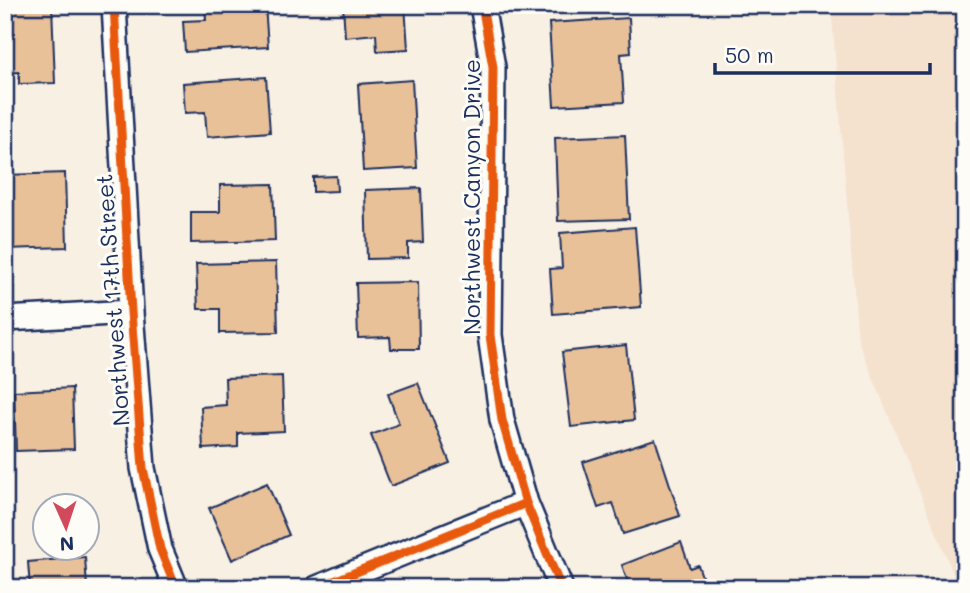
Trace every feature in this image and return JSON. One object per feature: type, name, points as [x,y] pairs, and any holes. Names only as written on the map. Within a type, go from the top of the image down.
[{"type":"street","name":"Northwest 17th Street","points":[[114,5],[131,313],[143,468],[160,550],[176,588]]},
{"type":"street","name":"Northwest Canyon Drive","points":[[482,5],[493,67],[491,335],[502,420],[526,503],[561,588]]},
{"type":"street","points":[[5,319],[131,313]]},
{"type":"street","points":[[317,588],[526,503]]},
{"type":"shaded area","points":[[831,5],[965,5],[965,588],[959,588],[858,341]]},
{"type":"building","points":[[5,5],[52,5],[55,83],[19,84],[19,72],[5,73]]},
{"type":"building","points":[[205,5],[265,5],[268,47],[185,52],[183,21],[206,20]]},
{"type":"building","points":[[343,5],[405,5],[408,49],[377,51],[376,34],[345,37]]},
{"type":"building","points":[[536,5],[599,5],[600,11],[537,13]]},
{"type":"building","points":[[629,18],[631,53],[621,54],[624,102],[554,106],[549,23]]},
{"type":"building","points":[[266,77],[270,132],[207,137],[205,112],[185,113],[183,83]]},
{"type":"building","points":[[412,80],[417,168],[363,171],[358,84]]},
{"type":"building","points":[[625,135],[629,219],[558,221],[555,138]]},
{"type":"building","points":[[65,173],[67,247],[5,249],[5,175]]},
{"type":"building","points":[[336,176],[337,191],[313,192],[313,177]]},
{"type":"building","points":[[273,184],[275,241],[191,243],[191,212],[220,212],[220,185]]},
{"type":"building","points":[[421,188],[423,242],[408,243],[408,258],[367,259],[365,190]]},
{"type":"building","points":[[635,227],[641,307],[553,314],[550,269],[562,268],[560,233]]},
{"type":"building","points":[[276,262],[278,332],[220,333],[220,309],[198,309],[196,264]]},
{"type":"building","points":[[418,282],[419,349],[391,349],[390,337],[358,338],[356,283]]},
{"type":"building","points":[[626,345],[634,420],[571,427],[562,352]]},
{"type":"building","points":[[282,376],[284,431],[238,433],[238,447],[203,449],[201,407],[226,405],[225,378]]},
{"type":"building","points":[[418,383],[450,463],[391,486],[371,435],[399,424],[388,394]]},
{"type":"building","points":[[72,388],[74,449],[16,451],[14,391]]},
{"type":"building","points":[[655,439],[680,516],[623,534],[613,503],[598,508],[583,462]]},
{"type":"building","points":[[267,483],[289,535],[232,560],[209,508]]},
{"type":"building","points":[[681,542],[690,568],[698,565],[706,588],[630,588],[622,565]]},
{"type":"building","points":[[28,562],[85,562],[87,588],[30,588]]},
{"type":"cycle path","points":[[114,5],[131,312],[143,468],[160,549],[176,588]]},
{"type":"cycle path","points":[[482,5],[493,67],[490,335],[502,420],[526,503],[561,588]]},
{"type":"cycle path","points":[[317,588],[526,503]]}]
